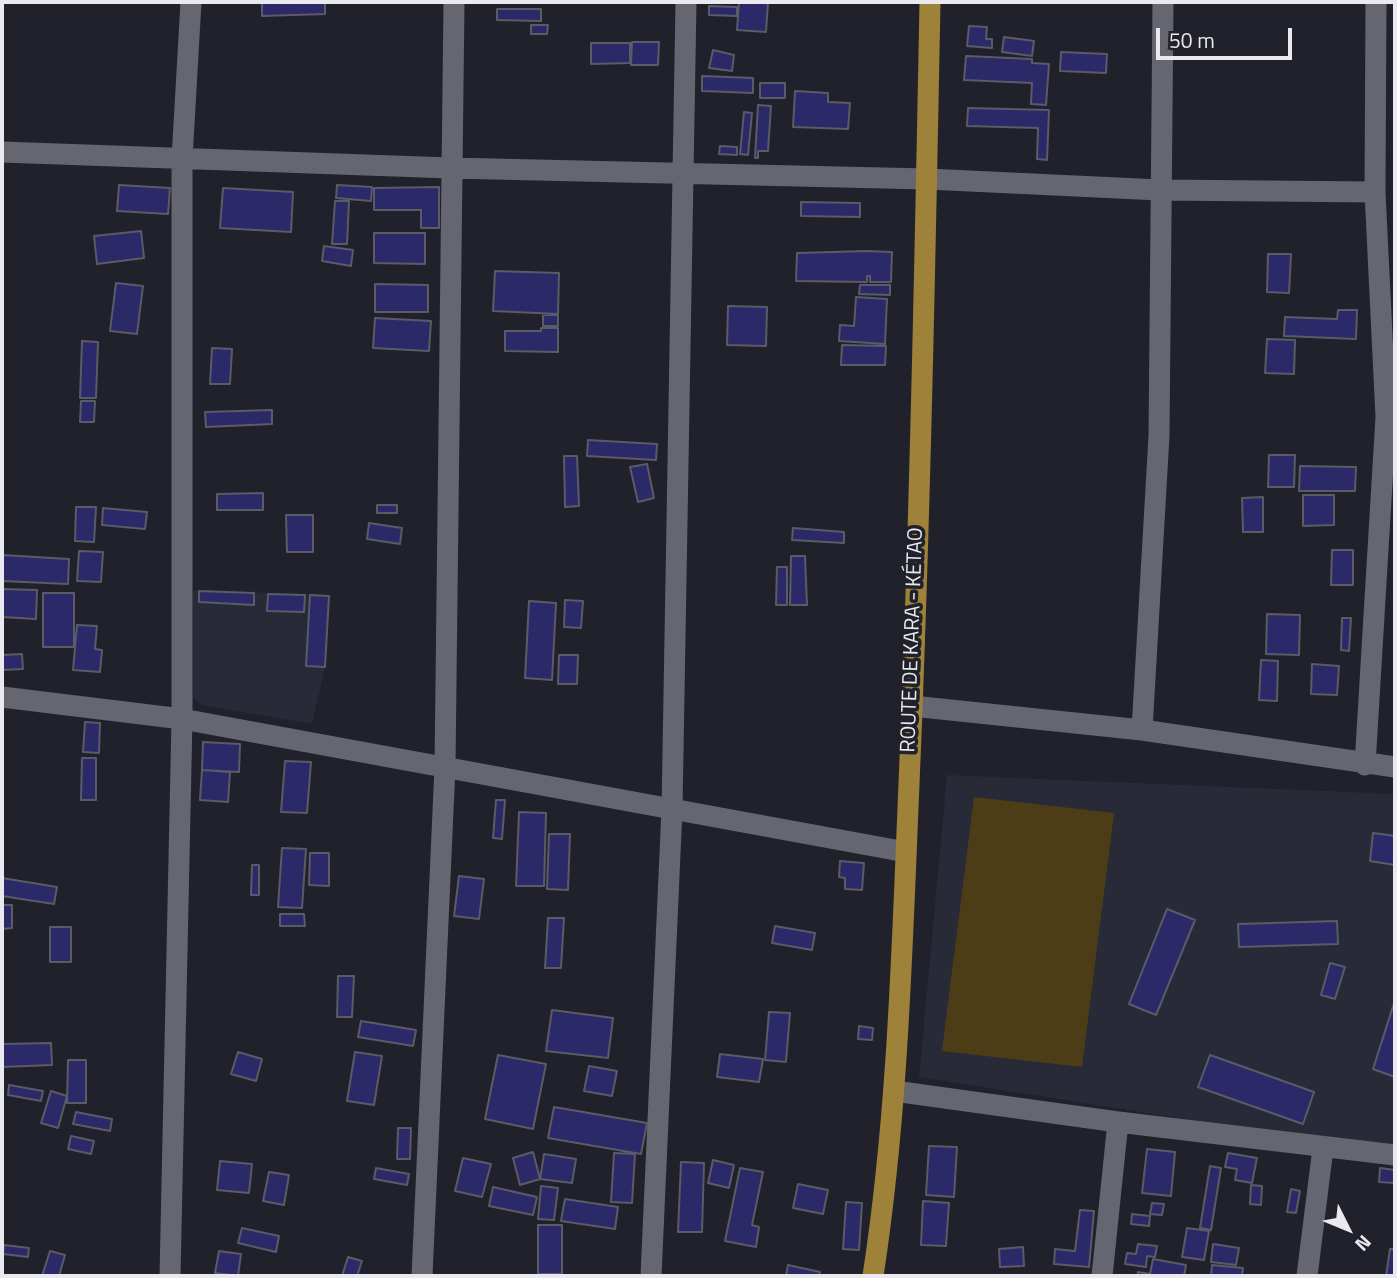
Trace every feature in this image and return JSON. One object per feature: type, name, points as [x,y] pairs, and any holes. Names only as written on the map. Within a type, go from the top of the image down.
[{"type":"main road","name":"ROUTE DE KARA - KÉTAO","points":[[873,1276],[884,1202],[894,1090],[906,852],[930,2]]},
{"type":"street","points":[[170,1276],[182,719],[183,159],[191,2]]},
{"type":"street","points":[[422,1276],[445,767],[454,2]]},
{"type":"street","points":[[651,1276],[672,809],[685,2]]},
{"type":"street","points":[[1142,730],[1159,436],[1163,2]]},
{"type":"street","points":[[1365,765],[1386,417],[1375,191],[1376,2]]},
{"type":"street","points":[[2,152],[450,168],[927,179],[1160,190],[1375,191]]},
{"type":"street","points":[[2,698],[182,719],[906,852]]},
{"type":"street","points":[[912,706],[1142,730],[1365,765],[1395,767]]},
{"type":"street","points":[[894,1090],[1118,1122],[1395,1155]]},
{"type":"street","points":[[1102,1276],[1118,1122]]},
{"type":"street","points":[[1307,1276],[1323,1148]]},
{"type":"shaded area","points":[[193,590],[329,595],[325,667],[312,724],[201,705],[193,698]]},
{"type":"shaded area","points":[[947,775],[1395,794],[1395,1145],[1317,1140],[919,1077]]},
{"type":"shaded area","points":[[974,797],[1114,813],[1082,1067],[942,1051]]},
{"type":"building","points":[[262,2],[325,2],[325,14],[262,16]]},
{"type":"building","points":[[739,2],[768,2],[766,32],[737,30]]},
{"type":"building","points":[[709,6],[737,7],[737,16],[709,15]]},
{"type":"building","points":[[497,9],[541,9],[541,21],[497,20]]},
{"type":"building","points":[[531,25],[548,25],[547,34],[531,34]]},
{"type":"building","points":[[969,26],[987,27],[986,39],[992,39],[992,48],[967,46]]},
{"type":"building","points":[[1004,37],[1034,41],[1032,56],[1002,52]]},
{"type":"building","points":[[632,42],[659,42],[658,65],[631,65]]},
{"type":"building","points":[[591,43],[630,43],[630,63],[591,64]]},
{"type":"building","points":[[713,50],[734,55],[732,71],[709,68]]},
{"type":"building","points":[[1061,52],[1107,54],[1106,73],[1060,71]]},
{"type":"building","points":[[966,56],[1032,59],[1032,63],[1049,64],[1046,105],[1031,104],[1032,83],[964,80]]},
{"type":"building","points":[[702,76],[753,78],[753,93],[702,91]]},
{"type":"building","points":[[760,83],[785,83],[785,98],[760,98]]},
{"type":"building","points":[[795,91],[828,93],[828,102],[850,103],[848,129],[793,127]]},
{"type":"building","points":[[758,105],[771,106],[768,151],[758,151],[758,158],[755,158]]},
{"type":"building","points":[[968,108],[1049,110],[1047,160],[1037,159],[1038,128],[967,126]]},
{"type":"building","points":[[744,112],[752,113],[748,155],[740,154]]},
{"type":"building","points":[[720,146],[737,147],[737,155],[719,154]]},
{"type":"building","points":[[119,185],[170,188],[168,214],[117,211]]},
{"type":"building","points":[[337,185],[372,187],[371,201],[336,198]]},
{"type":"building","points":[[439,187],[439,228],[421,228],[421,210],[374,210],[374,188]]},
{"type":"building","points":[[223,188],[293,192],[291,232],[220,228]]},
{"type":"building","points":[[335,201],[349,201],[347,244],[332,244]]},
{"type":"building","points":[[801,202],[860,203],[860,217],[801,216]]},
{"type":"building","points":[[141,231],[144,258],[97,264],[94,236]]},
{"type":"building","points":[[374,233],[425,233],[425,264],[374,263]]},
{"type":"building","points":[[324,246],[353,250],[351,266],[322,261]]},
{"type":"building","points":[[892,252],[891,282],[870,282],[870,276],[867,276],[867,282],[796,281],[797,253]]},
{"type":"building","points":[[1268,254],[1291,254],[1289,293],[1267,292]]},
{"type":"building","points":[[495,271],[559,273],[558,314],[493,311]]},
{"type":"building","points":[[116,283],[143,286],[137,334],[110,331]]},
{"type":"building","points":[[375,284],[428,285],[428,312],[375,312]]},
{"type":"building","points":[[860,285],[890,285],[890,295],[859,294]]},
{"type":"building","points":[[856,297],[887,299],[885,344],[839,341],[840,325],[854,326]]},
{"type":"building","points":[[728,306],[767,307],[766,346],[727,345]]},
{"type":"building","points":[[1338,310],[1357,310],[1356,339],[1284,336],[1285,317],[1337,319]]},
{"type":"building","points":[[543,315],[558,315],[558,326],[543,326]]},
{"type":"building","points":[[375,318],[431,321],[429,351],[373,348]]},
{"type":"building","points":[[541,328],[558,328],[558,352],[505,351],[505,331],[541,331]]},
{"type":"building","points":[[1267,339],[1295,340],[1294,374],[1265,373]]},
{"type":"building","points":[[82,341],[98,342],[96,398],[80,398]]},
{"type":"building","points":[[842,345],[886,346],[885,365],[841,365]]},
{"type":"building","points":[[212,348],[232,349],[230,384],[210,384]]},
{"type":"building","points":[[81,401],[95,401],[94,422],[80,422]]},
{"type":"building","points":[[272,410],[272,424],[206,427],[205,412]]},
{"type":"building","points":[[588,440],[657,444],[656,460],[587,456]]},
{"type":"building","points":[[1269,455],[1295,455],[1294,487],[1268,487]]},
{"type":"building","points":[[564,456],[577,456],[579,506],[565,507]]},
{"type":"building","points":[[647,464],[654,498],[638,502],[630,467]]},
{"type":"building","points":[[1300,466],[1356,467],[1355,491],[1299,491]]},
{"type":"building","points":[[263,493],[263,510],[217,510],[217,494]]},
{"type":"building","points":[[1303,495],[1334,495],[1334,525],[1303,526]]},
{"type":"building","points":[[1263,497],[1263,532],[1243,532],[1242,498]]},
{"type":"building","points":[[377,505],[397,505],[397,513],[377,513]]},
{"type":"building","points":[[76,507],[96,507],[94,542],[75,541]]},
{"type":"building","points":[[103,508],[147,512],[145,529],[102,525]]},
{"type":"building","points":[[286,515],[313,515],[313,552],[287,552]]},
{"type":"building","points":[[369,523],[402,528],[400,544],[367,539]]},
{"type":"building","points":[[793,528],[844,532],[844,543],[792,540]]},
{"type":"building","points":[[1332,550],[1353,550],[1353,585],[1331,585]]},
{"type":"building","points":[[79,551],[103,552],[101,582],[77,581]]},
{"type":"building","points":[[2,555],[69,559],[68,584],[2,581]]},
{"type":"building","points":[[791,556],[805,556],[807,605],[790,605]]},
{"type":"building","points":[[777,567],[787,567],[787,605],[776,605]]},
{"type":"building","points":[[2,589],[37,590],[36,619],[2,617]]},
{"type":"building","points":[[199,591],[254,593],[254,605],[199,602]]},
{"type":"building","points":[[43,593],[74,593],[74,647],[43,647]]},
{"type":"building","points":[[268,594],[305,595],[304,612],[267,611]]},
{"type":"building","points":[[310,595],[329,596],[325,667],[306,666]]},
{"type":"building","points":[[565,600],[583,601],[581,628],[564,627]]},
{"type":"building","points":[[529,601],[556,603],[552,680],[525,678]]},
{"type":"building","points":[[1267,614],[1300,615],[1299,655],[1266,654]]},
{"type":"building","points":[[1342,618],[1351,618],[1349,651],[1341,650]]},
{"type":"building","points":[[77,625],[97,626],[95,649],[102,650],[100,672],[73,670]]},
{"type":"building","points":[[22,654],[23,669],[2,670],[2,655]]},
{"type":"building","points":[[559,655],[578,655],[577,684],[558,684]]},
{"type":"building","points":[[1261,660],[1278,661],[1277,701],[1259,700]]},
{"type":"building","points":[[1312,664],[1339,666],[1337,695],[1311,694]]},
{"type":"building","points":[[85,722],[100,723],[99,753],[83,752]]},
{"type":"building","points":[[203,742],[240,744],[239,772],[202,770]]},
{"type":"building","points":[[82,758],[96,758],[96,800],[81,800]]},
{"type":"building","points":[[285,761],[311,762],[307,813],[281,812]]},
{"type":"building","points":[[202,770],[230,772],[228,802],[200,800]]},
{"type":"building","points":[[496,800],[505,800],[502,839],[493,838]]},
{"type":"building","points":[[519,812],[546,813],[544,886],[516,886]]},
{"type":"building","points":[[1373,833],[1395,836],[1395,865],[1370,861]]},
{"type":"building","points":[[549,834],[570,834],[568,890],[547,889]]},
{"type":"building","points":[[282,848],[306,849],[302,908],[278,907]]},
{"type":"building","points":[[310,853],[329,853],[329,886],[309,885]]},
{"type":"building","points":[[840,861],[864,863],[862,890],[845,889],[845,878],[839,877]]},
{"type":"building","points":[[252,865],[259,865],[259,895],[251,895]]},
{"type":"building","points":[[459,876],[484,879],[479,919],[454,916]]},
{"type":"building","points":[[2,878],[57,887],[54,904],[2,896]]},
{"type":"building","points":[[2,905],[12,905],[12,928],[2,929]]},
{"type":"building","points":[[1167,909],[1195,920],[1156,1015],[1129,1004]]},
{"type":"building","points":[[280,914],[304,914],[305,926],[280,926]]},
{"type":"building","points":[[548,918],[564,918],[561,968],[545,968]]},
{"type":"building","points":[[1337,921],[1338,944],[1239,947],[1238,924]]},
{"type":"building","points":[[775,926],[815,933],[812,950],[772,943]]},
{"type":"building","points":[[50,927],[71,927],[71,962],[50,962]]},
{"type":"building","points":[[1330,963],[1345,967],[1335,999],[1321,995]]},
{"type":"building","points":[[338,976],[354,976],[352,1017],[337,1017]]},
{"type":"building","points":[[1395,1000],[1395,1077],[1373,1069]]},
{"type":"building","points":[[552,1010],[613,1018],[608,1058],[546,1051]]},
{"type":"building","points":[[769,1012],[790,1013],[786,1062],[765,1060]]},
{"type":"building","points":[[361,1021],[416,1030],[413,1046],[358,1037]]},
{"type":"building","points":[[859,1026],[873,1028],[872,1040],[858,1039]]},
{"type":"building","points":[[51,1043],[52,1065],[2,1067],[2,1044]]},
{"type":"building","points":[[238,1052],[262,1059],[256,1081],[231,1074]]},
{"type":"building","points":[[355,1052],[382,1056],[374,1105],[347,1101]]},
{"type":"building","points":[[720,1054],[763,1059],[759,1082],[717,1077]]},
{"type":"building","points":[[498,1055],[546,1064],[533,1129],[485,1119]]},
{"type":"building","points":[[1210,1055],[1314,1092],[1303,1124],[1198,1087]]},
{"type":"building","points":[[68,1060],[86,1060],[86,1103],[67,1103]]},
{"type":"building","points":[[589,1066],[617,1071],[612,1096],[584,1091]]},
{"type":"building","points":[[9,1085],[43,1091],[41,1101],[8,1095]]},
{"type":"building","points":[[51,1091],[67,1096],[58,1128],[41,1123]]},
{"type":"building","points":[[554,1107],[647,1123],[641,1154],[548,1138]]},
{"type":"building","points":[[76,1112],[112,1119],[110,1131],[73,1124]]},
{"type":"building","points":[[398,1128],[411,1128],[410,1159],[397,1159]]},
{"type":"building","points":[[71,1136],[94,1141],[91,1154],[68,1149]]},
{"type":"building","points":[[929,1146],[957,1147],[954,1197],[926,1195]]},
{"type":"building","points":[[1147,1149],[1175,1152],[1171,1196],[1142,1193]]},
{"type":"building","points":[[533,1152],[540,1179],[520,1185],[513,1158]]},
{"type":"building","points":[[614,1153],[635,1154],[632,1203],[611,1202]]},
{"type":"building","points":[[1228,1153],[1257,1158],[1252,1183],[1235,1180],[1237,1169],[1225,1167]]},
{"type":"building","points":[[544,1154],[576,1159],[572,1183],[540,1179]]},
{"type":"building","points":[[463,1158],[491,1164],[482,1197],[455,1191]]},
{"type":"building","points":[[713,1160],[734,1165],[729,1188],[708,1183]]},
{"type":"building","points":[[220,1161],[252,1164],[249,1193],[217,1190]]},
{"type":"building","points":[[681,1162],[704,1163],[702,1232],[678,1232]]},
{"type":"building","points":[[1210,1166],[1221,1168],[1211,1230],[1200,1228]]},
{"type":"building","points":[[376,1168],[409,1174],[407,1185],[374,1179]]},
{"type":"building","points":[[740,1168],[763,1172],[752,1225],[759,1227],[756,1247],[725,1241]]},
{"type":"building","points":[[1380,1168],[1395,1170],[1395,1183],[1379,1182]]},
{"type":"building","points":[[269,1172],[289,1175],[284,1205],[263,1201]]},
{"type":"building","points":[[798,1184],[828,1190],[823,1214],[793,1208]]},
{"type":"building","points":[[1251,1185],[1262,1186],[1261,1205],[1250,1204]]},
{"type":"building","points":[[541,1186],[558,1188],[554,1220],[538,1219]]},
{"type":"building","points":[[493,1187],[537,1197],[533,1215],[489,1206]]},
{"type":"building","points":[[1291,1189],[1300,1191],[1296,1213],[1287,1212]]},
{"type":"building","points":[[565,1199],[618,1207],[615,1229],[561,1221]]},
{"type":"building","points":[[923,1201],[949,1203],[946,1246],[921,1245]]},
{"type":"building","points":[[846,1202],[862,1203],[859,1250],[843,1249]]},
{"type":"building","points":[[1152,1203],[1164,1204],[1162,1215],[1150,1214]]},
{"type":"building","points":[[1080,1210],[1094,1211],[1089,1267],[1054,1264],[1055,1249],[1075,1251]]},
{"type":"building","points":[[1132,1214],[1150,1216],[1149,1226],[1131,1224]]},
{"type":"building","points":[[538,1225],[562,1225],[562,1274],[538,1274]]},
{"type":"building","points":[[242,1228],[279,1236],[276,1252],[238,1243]]},
{"type":"building","points":[[1187,1228],[1209,1231],[1204,1260],[1182,1257]]},
{"type":"building","points":[[1138,1244],[1157,1246],[1155,1257],[1147,1256],[1146,1267],[1125,1264],[1127,1253],[1136,1254]]},
{"type":"building","points":[[1213,1244],[1239,1248],[1236,1265],[1211,1262]]},
{"type":"building","points":[[4,1245],[29,1248],[28,1257],[3,1254]]},
{"type":"building","points":[[1023,1247],[1024,1266],[1000,1267],[999,1249]]},
{"type":"building","points":[[1390,1249],[1395,1249],[1395,1276],[1386,1276]]},
{"type":"building","points":[[50,1251],[65,1255],[59,1276],[42,1276]]},
{"type":"building","points":[[219,1251],[241,1254],[238,1276],[215,1273]]},
{"type":"building","points":[[348,1257],[362,1261],[357,1276],[342,1276]]},
{"type":"building","points":[[1153,1259],[1186,1265],[1184,1276],[1137,1276],[1138,1272],[1150,1274]]},
{"type":"building","points":[[788,1265],[820,1272],[819,1276],[786,1276]]},
{"type":"building","points":[[1212,1265],[1243,1268],[1242,1276],[1211,1276]]}]
